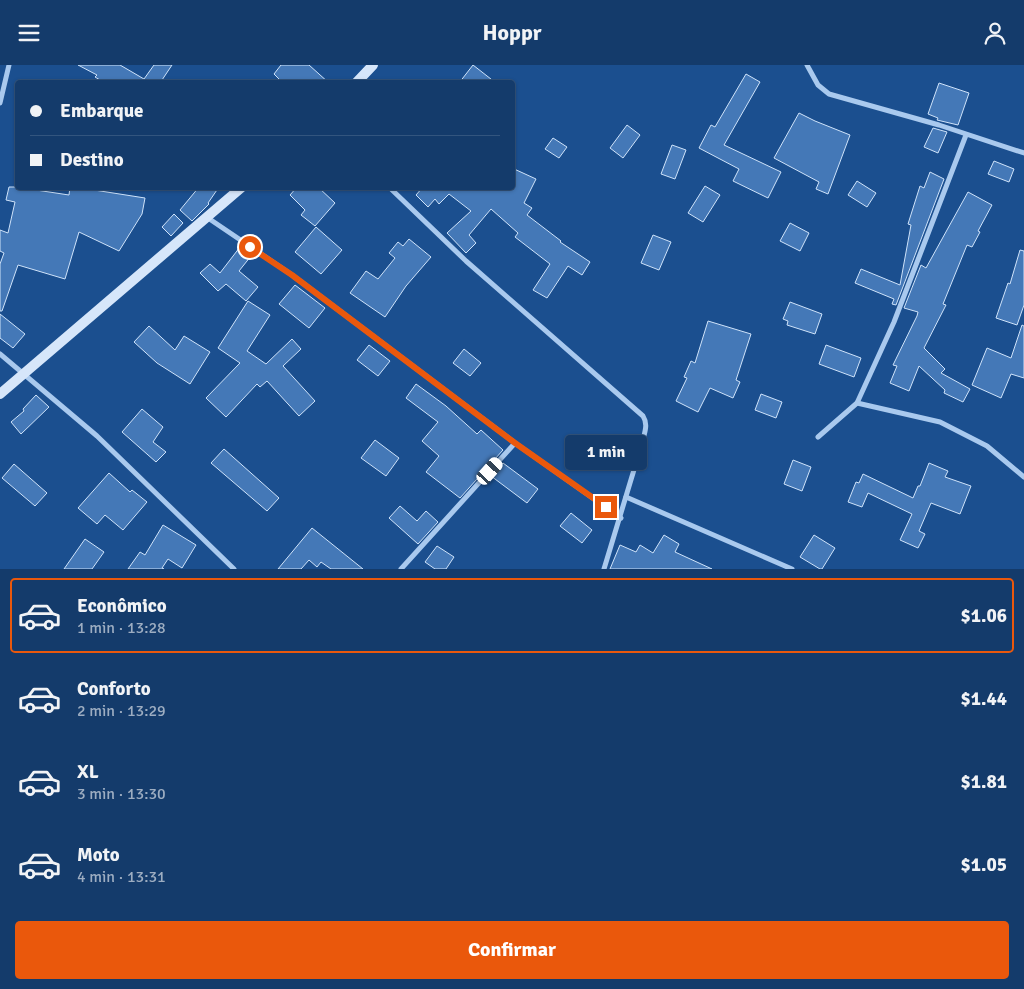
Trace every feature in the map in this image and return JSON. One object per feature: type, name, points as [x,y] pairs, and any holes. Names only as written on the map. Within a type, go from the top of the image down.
[{"type":"street","points":[[0,103],[9,65]]},
{"type":"street","points":[[359,80],[373,65]]},
{"type":"street","points":[[807,65],[818,85],[829,94],[939,125],[1024,153]]},
{"type":"street","points":[[818,437],[857,403],[894,322],[966,135]]},
{"type":"street","points":[[0,394],[239,190]]},
{"type":"street","points":[[392,190],[466,261],[643,415],[646,427],[604,569]]},
{"type":"street","points":[[208,218],[292,275],[515,443],[620,518]]},
{"type":"street","points":[[0,354],[97,436],[234,569]]},
{"type":"street","points":[[857,403],[940,422],[987,445],[1024,477]]},
{"type":"street","points":[[401,569],[515,443]]},
{"type":"street","points":[[626,497],[792,569]]},
{"type":"building","points":[[78,65],[120,65],[144,79],[154,65],[172,65],[162,80],[100,80],[95,77],[97,75]]},
{"type":"building","points":[[281,65],[309,65],[326,80],[280,80],[274,74]]},
{"type":"building","points":[[473,65],[492,80],[461,80]]},
{"type":"building","points":[[746,74],[760,82],[724,145],[781,172],[768,198],[733,181],[739,169],[699,148],[711,125],[715,127]]},
{"type":"building","points":[[939,83],[969,93],[958,125],[937,120],[938,118],[928,114]]},
{"type":"building","points":[[799,113],[850,135],[828,194],[816,189],[819,182],[774,158]]},
{"type":"building","points":[[627,125],[640,135],[623,158],[610,148]]},
{"type":"building","points":[[933,128],[947,132],[938,153],[924,147]]},
{"type":"building","points":[[553,138],[567,147],[559,158],[545,149]]},
{"type":"building","points":[[672,145],[686,150],[675,179],[661,174]]},
{"type":"building","points":[[994,161],[1014,169],[1009,182],[988,174]]},
{"type":"building","points":[[515,169],[536,179],[524,203],[532,208],[527,215],[560,242],[590,262],[582,275],[568,266],[547,298],[533,290],[550,264],[515,237],[518,233],[491,209],[469,235],[476,243],[466,253],[447,233],[471,211],[449,194],[439,204],[435,199],[428,207],[416,195],[420,190],[515,190]]},
{"type":"building","points":[[930,172],[944,179],[896,305],[892,304],[894,299],[855,283],[861,269],[900,285],[911,225],[908,224],[920,186],[924,188]]},
{"type":"building","points":[[857,181],[876,193],[867,207],[848,195]]},
{"type":"building","points":[[705,186],[720,195],[703,222],[688,213]]},
{"type":"building","points":[[9,187],[15,187],[15,190],[36,190],[69,195],[70,190],[94,190],[145,198],[142,214],[119,251],[79,232],[65,279],[18,265],[2,311],[0,311],[0,264],[4,253],[0,251],[0,230],[8,233],[15,202],[6,200]]},
{"type":"building","points":[[197,190],[217,190],[209,204],[192,221],[180,210]]},
{"type":"building","points":[[294,190],[321,190],[335,203],[315,226],[301,215],[305,210],[290,195]]},
{"type":"building","points":[[968,192],[992,205],[972,247],[967,245],[943,304],[946,305],[924,348],[945,369],[941,373],[970,389],[963,402],[944,393],[945,390],[919,366],[909,391],[890,383],[897,366],[893,365],[917,316],[918,312],[904,308],[921,265],[926,268]]},
{"type":"building","points":[[174,214],[183,223],[171,236],[162,227]]},
{"type":"building","points":[[790,223],[809,233],[800,251],[780,241]]},
{"type":"building","points":[[316,227],[342,250],[321,274],[295,252]]},
{"type":"building","points":[[653,235],[671,242],[659,270],[641,263]]},
{"type":"building","points":[[409,239],[431,257],[406,286],[385,317],[350,293],[366,271],[378,279],[395,258],[389,253],[398,242],[403,246]]},
{"type":"building","points":[[240,247],[251,256],[239,271],[258,287],[246,301],[226,284],[218,291],[200,273],[210,264],[220,273]]},
{"type":"building","points":[[1020,250],[1024,251],[1024,305],[1017,325],[996,318],[1008,283],[1010,284]]},
{"type":"building","points":[[295,285],[325,308],[309,328],[279,304]]},
{"type":"building","points":[[248,301],[270,315],[247,351],[266,364],[292,339],[301,349],[283,366],[315,401],[299,416],[267,381],[260,387],[257,384],[226,417],[206,398],[240,363],[218,348]]},
{"type":"building","points":[[790,302],[822,314],[815,334],[787,325],[788,321],[783,319]]},
{"type":"building","points":[[0,314],[25,334],[13,348],[0,338]]},
{"type":"building","points":[[708,321],[751,334],[736,380],[740,382],[733,398],[710,388],[698,412],[676,401],[687,378],[684,377],[691,361],[695,363]]},
{"type":"building","points":[[1022,325],[1024,326],[1024,378],[1011,374],[1001,398],[972,385],[987,348],[1011,358]]},
{"type":"building","points":[[149,326],[175,350],[184,336],[210,352],[190,384],[157,363],[134,342]]},
{"type":"building","points":[[369,345],[390,361],[378,376],[357,360]]},
{"type":"building","points":[[826,345],[861,358],[854,377],[819,364]]},
{"type":"building","points":[[464,349],[481,363],[470,376],[453,363]]},
{"type":"building","points":[[416,384],[446,406],[477,434],[481,430],[503,450],[460,498],[426,472],[439,456],[422,441],[438,422],[406,398]]},
{"type":"building","points":[[761,394],[782,402],[776,418],[755,410]]},
{"type":"building","points":[[36,395],[49,407],[21,434],[11,422],[24,411],[23,409]]},
{"type":"building","points":[[142,409],[163,427],[153,442],[166,452],[156,462],[122,432]]},
{"type":"building","points":[[375,440],[399,458],[386,476],[361,458]]},
{"type":"building","points":[[224,449],[279,498],[267,511],[211,463]]},
{"type":"building","points":[[793,460],[811,467],[802,491],[784,484]]},
{"type":"building","points":[[503,463],[538,489],[527,503],[491,476]]},
{"type":"building","points":[[929,463],[948,471],[945,477],[971,486],[960,514],[931,503],[919,531],[925,534],[918,548],[900,540],[912,514],[868,493],[862,507],[848,502],[856,482],[859,483],[863,474],[913,498]]},
{"type":"building","points":[[14,464],[47,493],[35,506],[2,478]]},
{"type":"building","points":[[109,473],[130,492],[132,490],[147,502],[123,530],[105,515],[97,524],[78,508]]},
{"type":"building","points":[[400,506],[417,521],[426,511],[438,522],[418,544],[389,518]]},
{"type":"building","points":[[571,513],[592,530],[582,543],[560,526]]},
{"type":"building","points":[[163,525],[196,545],[182,568],[168,559],[162,568],[164,569],[128,569],[140,552],[145,555]]},
{"type":"building","points":[[312,528],[363,569],[331,569],[321,562],[317,567],[309,560],[301,569],[278,569]]},
{"type":"building","points":[[664,535],[679,544],[675,552],[712,569],[610,569],[620,545],[636,552],[640,545],[653,553]]},
{"type":"building","points":[[814,535],[835,548],[822,569],[800,557]]},
{"type":"building","points":[[85,539],[104,552],[92,569],[64,569]]},
{"type":"building","points":[[437,546],[454,557],[446,569],[435,569],[425,562]]},
{"type":"route","points":[[250,247],[292,275],[515,443],[606,507]]}]
